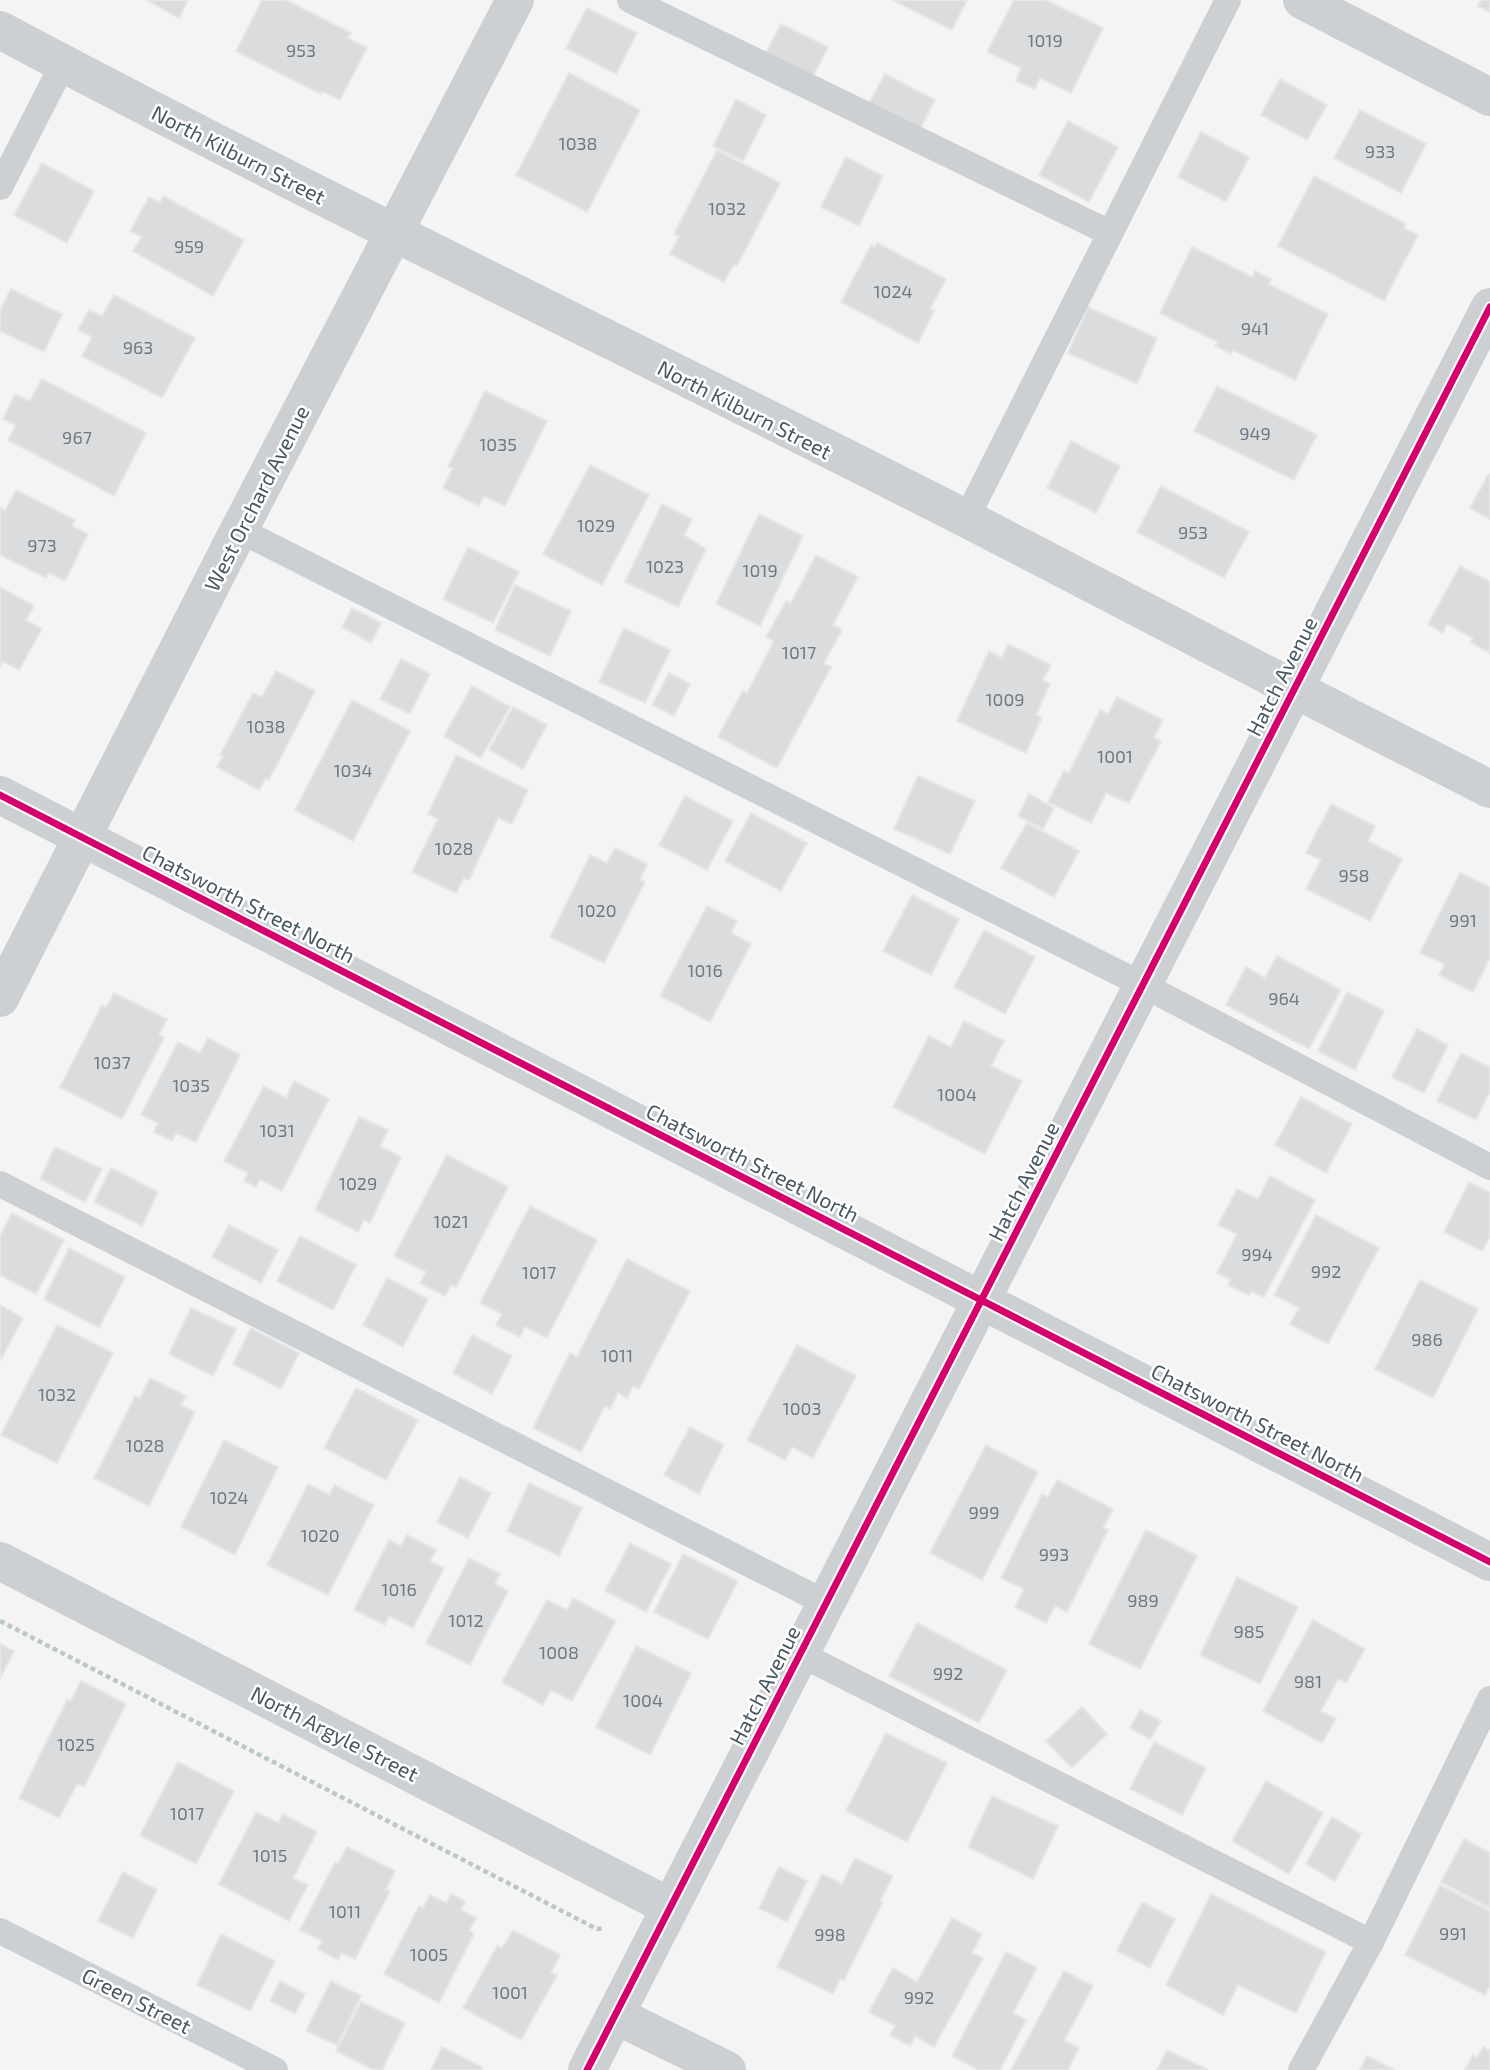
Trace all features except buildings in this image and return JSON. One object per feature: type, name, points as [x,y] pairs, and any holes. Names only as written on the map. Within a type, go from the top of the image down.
[{"type":"street","name":"West Orchard Avenue","points":[[0,998],[239,530],[515,0]]},
{"type":"street","points":[[1302,0],[1490,97]]},
{"type":"street","name":"North Kilburn Street","points":[[0,30],[394,233],[966,519],[1490,789]]},
{"type":"street","name":"Hatch Avenue","points":[[587,2070],[1490,307]]},
{"type":"street","name":"Chatsworth Street North","points":[[0,795],[1490,1562]]},
{"type":"street","name":"North Argyle Street","points":[[0,1561],[670,1908]]},
{"type":"street","points":[[615,2015],[727,2070]]},
{"type":"lane","points":[[630,0],[1110,233]]},
{"type":"lane","points":[[966,519],[1228,0]]},
{"type":"lane","points":[[0,187],[63,64]]},
{"type":"lane","points":[[239,530],[1143,985],[1490,1167]]},
{"type":"lane","points":[[0,1184],[826,1603]]},
{"type":"lane","points":[[800,1654],[1371,1942]]},
{"type":"lane","points":[[1301,2070],[1371,1942],[1490,1699]]},
{"type":"lane","name":"Green Street","points":[[0,1931],[275,2070]]},
{"type":"path","points":[[0,1622],[597,1929],[606,1928]]},
{"type":"cycle path","points":[[587,2070],[1490,307]]},
{"type":"cycle path","points":[[0,795],[1490,1562]]}]
